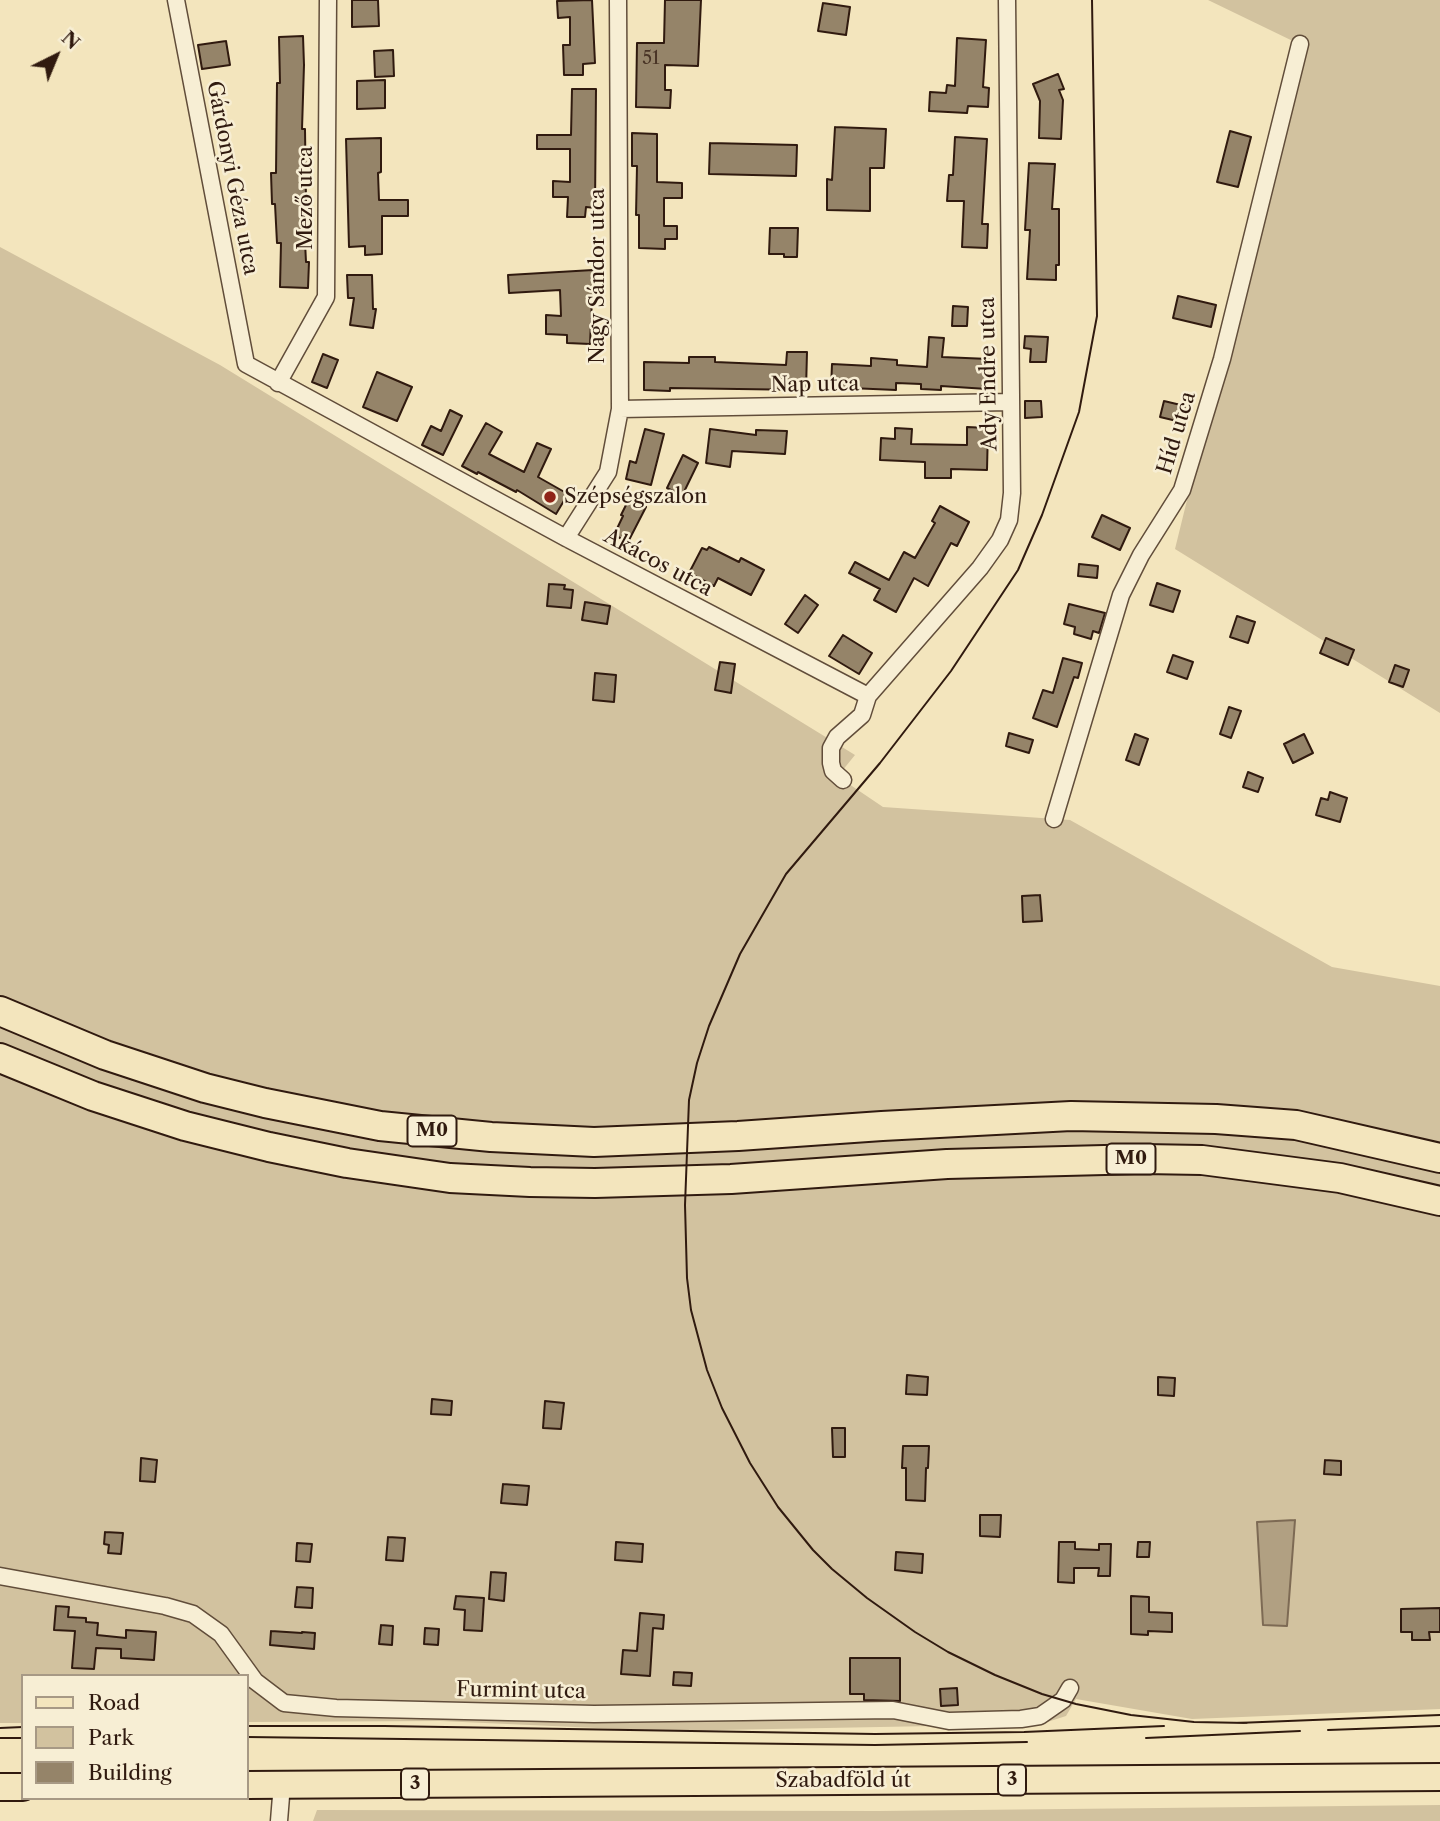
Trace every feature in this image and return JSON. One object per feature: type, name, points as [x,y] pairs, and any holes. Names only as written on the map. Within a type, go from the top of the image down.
[{"type":"highway","name":"M0","points":[[0,1011],[105,1055],[205,1088],[380,1126],[491,1137],[594,1142],[1071,1116],[1216,1119],[1296,1125],[1440,1158]]},
{"type":"highway","name":"M0","points":[[0,1058],[93,1096],[185,1126],[346,1163],[450,1178],[595,1183],[743,1178],[947,1164],[1144,1158],[1202,1160],[1340,1178],[1440,1201]]},
{"type":"main road","name":"Szabadföld út","points":[[248,1785],[1440,1777]]},
{"type":"main road","points":[[0,1787],[21,1787]]},
{"type":"street","name":"Gárdonyi Géza utca","points":[[176,0],[246,365]]},
{"type":"street","name":"Mező utca","points":[[278,383],[326,297],[328,0]]},
{"type":"street","name":"Nagy Sándor utca","points":[[566,538],[608,472],[620,409],[618,0]]},
{"type":"street","name":"Ady Endre utca","points":[[843,780],[833,771],[831,748],[837,737],[862,715],[868,696],[980,568],[1000,540],[1009,520],[1012,493],[1007,0]]},
{"type":"street","name":"Híd utca","points":[[1054,819],[1121,595],[1141,555],[1182,490],[1222,359],[1300,44]]},
{"type":"street","name":"Akácos utca","points":[[246,365],[566,538],[868,696]]},
{"type":"street","name":"Nap utca","points":[[620,409],[1010,402]]},
{"type":"street","name":"Furmint utca","points":[[0,1576],[165,1606],[193,1615],[221,1634],[255,1681],[284,1703],[336,1708],[594,1714],[893,1710],[949,1721],[1040,1716],[1063,1700],[1070,1688]]},
{"type":"street","points":[[279,1821],[282,1784]]},
{"type":"green space","points":[[1208,0],[1440,0],[1440,713],[1175,549],[1299,44]]},
{"type":"green space","points":[[0,247],[220,365],[855,755],[842,771],[843,780],[883,807],[1070,820],[1332,967],[1440,986],[1440,1709],[1192,1719],[1076,1699],[1066,1716],[1041,1724],[665,1731],[440,1721],[248,1722],[248,1674],[21,1674],[21,1723],[0,1723]]},
{"type":"green space","points":[[1440,1805],[1440,1821],[313,1821],[317,1810],[879,1811]]},
{"type":"shaded area","points":[[1295,1520],[1287,1626],[1263,1625],[1257,1522]]},
{"type":"building","points":[[352,0],[378,0],[379,26],[352,27]]},
{"type":"building","points":[[592,0],[595,63],[583,64],[583,75],[564,75],[563,45],[570,45],[570,17],[558,18],[557,1]]},
{"type":"building","points":[[665,0],[701,0],[698,66],[665,65],[665,90],[671,90],[670,108],[636,107],[637,43],[664,43]]},
{"type":"building","points":[[823,3],[850,7],[846,35],[818,31]]},
{"type":"building","points":[[303,36],[302,129],[305,129],[306,201],[303,201],[306,262],[309,262],[308,288],[280,287],[281,243],[277,243],[271,173],[276,173],[279,37]]},
{"type":"building","points":[[957,38],[986,40],[983,87],[989,88],[988,107],[968,106],[967,113],[929,111],[930,92],[946,93],[947,85],[955,86]]},
{"type":"building","points":[[226,41],[230,65],[202,69],[198,45]]},
{"type":"building","points":[[393,50],[394,76],[375,77],[374,51]]},
{"type":"building","points":[[1058,74],[1064,89],[1059,90],[1063,100],[1061,139],[1039,138],[1040,101],[1033,84]]},
{"type":"building","points":[[385,80],[385,108],[357,109],[357,81]]},
{"type":"building","points":[[572,89],[596,89],[595,208],[586,207],[585,217],[567,217],[568,197],[553,197],[553,181],[570,182],[570,149],[537,149],[537,135],[571,135]]},
{"type":"building","points":[[835,127],[886,129],[884,168],[870,168],[870,211],[827,210],[827,179],[832,180]]},
{"type":"building","points":[[1230,131],[1251,137],[1238,187],[1217,182]]},
{"type":"building","points":[[632,133],[657,134],[657,182],[682,183],[682,198],[664,198],[664,226],[677,226],[677,239],[665,239],[665,249],[639,248],[639,215],[636,215],[637,166],[632,166]]},
{"type":"building","points":[[955,137],[987,139],[982,224],[988,224],[987,248],[962,247],[964,201],[947,201],[949,175],[953,175]]},
{"type":"building","points":[[381,138],[379,200],[408,200],[408,216],[382,216],[382,254],[365,255],[365,246],[349,247],[346,139]]},
{"type":"building","points":[[710,143],[797,145],[796,176],[709,174]]},
{"type":"building","points":[[1029,163],[1055,164],[1052,209],[1059,209],[1059,265],[1056,265],[1056,280],[1027,279],[1030,230],[1025,230]]},
{"type":"building","points":[[770,228],[798,228],[797,257],[769,254]]},
{"type":"building","points":[[593,270],[594,300],[590,344],[567,343],[567,335],[546,334],[546,315],[561,316],[560,290],[509,293],[508,275]]},
{"type":"building","points":[[347,275],[372,275],[373,309],[376,309],[373,328],[350,325],[354,298],[348,298]]},
{"type":"building","points":[[1178,296],[1216,305],[1211,327],[1173,318]]},
{"type":"building","points":[[953,306],[968,307],[967,326],[952,326]]},
{"type":"building","points":[[1025,336],[1048,337],[1046,362],[1030,362],[1031,349],[1024,348]]},
{"type":"building","points":[[929,337],[944,338],[942,357],[989,359],[987,389],[941,386],[941,390],[921,389],[921,384],[896,383],[896,390],[831,389],[832,364],[871,366],[871,358],[897,360],[897,365],[927,367]]},
{"type":"building","points":[[787,352],[807,352],[806,390],[644,390],[644,362],[689,363],[689,357],[715,357],[715,362],[786,365]]},
{"type":"building","points":[[323,354],[338,360],[327,388],[312,382]]},
{"type":"building","points":[[377,372],[412,387],[397,421],[363,407]]},
{"type":"building","points":[[1025,401],[1041,401],[1042,417],[1025,418]]},
{"type":"building","points":[[1164,401],[1185,406],[1181,422],[1160,417]]},
{"type":"building","points":[[450,410],[462,416],[443,455],[422,445],[431,426],[441,431]]},
{"type":"building","points":[[486,423],[502,432],[489,454],[524,472],[537,443],[551,449],[538,477],[568,494],[556,514],[517,490],[516,492],[462,466]]},
{"type":"building","points":[[967,427],[988,428],[987,470],[951,469],[951,478],[925,478],[925,462],[880,460],[881,438],[895,439],[895,428],[912,429],[911,444],[967,445]]},
{"type":"building","points":[[645,429],[664,434],[651,485],[626,479],[630,461],[636,463]]},
{"type":"building","points":[[710,429],[756,435],[756,430],[787,431],[785,454],[732,451],[730,467],[706,463]]},
{"type":"building","points":[[683,455],[698,463],[682,496],[667,488]]},
{"type":"building","points":[[629,499],[646,507],[628,542],[614,535]]},
{"type":"building","points":[[940,506],[969,522],[957,546],[951,543],[928,586],[914,578],[896,612],[874,600],[880,589],[849,573],[855,562],[889,580],[904,552],[915,558],[935,523],[932,521]]},
{"type":"building","points":[[1102,515],[1130,528],[1120,550],[1092,537]]},
{"type":"building","points":[[709,547],[739,562],[741,558],[764,570],[751,595],[718,578],[714,586],[689,573],[702,548],[707,550]]},
{"type":"building","points":[[1079,564],[1098,566],[1097,578],[1078,576]]},
{"type":"building","points":[[1157,583],[1180,591],[1173,612],[1150,605]]},
{"type":"building","points":[[549,584],[565,585],[564,589],[573,590],[571,608],[547,606]]},
{"type":"building","points":[[805,595],[818,605],[798,633],[785,624]]},
{"type":"building","points":[[585,602],[610,606],[607,624],[582,620]]},
{"type":"building","points":[[1069,604],[1105,613],[1099,633],[1093,631],[1091,639],[1074,634],[1075,627],[1064,624]]},
{"type":"building","points":[[1237,616],[1255,622],[1248,643],[1230,637]]},
{"type":"building","points":[[843,635],[872,653],[859,674],[829,656]]},
{"type":"building","points":[[1326,638],[1354,650],[1348,665],[1320,653]]},
{"type":"building","points":[[1173,655],[1193,662],[1187,679],[1167,672]]},
{"type":"building","points":[[1063,658],[1082,663],[1078,678],[1074,677],[1057,727],[1033,718],[1043,690],[1053,693]]},
{"type":"building","points":[[720,662],[735,664],[731,693],[715,690]]},
{"type":"building","points":[[1395,665],[1409,670],[1403,687],[1389,682]]},
{"type":"building","points":[[595,673],[616,675],[614,702],[593,700]]},
{"type":"building","points":[[1229,707],[1241,711],[1231,738],[1220,734]]},
{"type":"building","points":[[1009,733],[1033,740],[1029,753],[1006,746]]},
{"type":"building","points":[[1135,734],[1148,739],[1139,765],[1126,760]]},
{"type":"building","points":[[1304,734],[1313,753],[1293,763],[1284,744]]},
{"type":"building","points":[[1248,772],[1263,778],[1258,792],[1243,787]]},
{"type":"building","points":[[1330,792],[1347,798],[1340,822],[1316,815],[1321,798],[1328,800]]},
{"type":"building","points":[[1040,895],[1042,921],[1023,922],[1022,896]]},
{"type":"building","points":[[907,1375],[928,1377],[927,1395],[906,1394]]},
{"type":"building","points":[[1158,1377],[1175,1378],[1174,1396],[1158,1395]]},
{"type":"building","points":[[432,1399],[452,1401],[451,1415],[431,1414]]},
{"type":"building","points":[[545,1401],[564,1403],[561,1429],[543,1428]]},
{"type":"building","points":[[832,1428],[845,1428],[845,1457],[833,1457]]},
{"type":"building","points":[[903,1446],[929,1446],[925,1501],[906,1500],[906,1468],[902,1468]]},
{"type":"building","points":[[141,1458],[157,1460],[155,1482],[140,1481]]},
{"type":"building","points":[[1325,1460],[1341,1461],[1341,1475],[1324,1474]]},
{"type":"building","points":[[503,1484],[529,1486],[527,1505],[501,1503]]},
{"type":"building","points":[[980,1515],[1001,1515],[1000,1537],[980,1536]]},
{"type":"building","points":[[105,1532],[123,1533],[121,1554],[108,1553],[109,1545],[104,1544]]},
{"type":"building","points":[[388,1537],[405,1538],[403,1561],[386,1560]]},
{"type":"building","points":[[616,1542],[643,1544],[642,1562],[615,1560]]},
{"type":"building","points":[[1059,1542],[1075,1542],[1075,1549],[1099,1550],[1099,1544],[1111,1544],[1110,1576],[1098,1576],[1099,1568],[1074,1568],[1074,1583],[1058,1582]]},
{"type":"building","points":[[1138,1542],[1150,1542],[1149,1557],[1137,1557]]},
{"type":"building","points":[[297,1543],[312,1544],[310,1562],[296,1561]]},
{"type":"building","points":[[896,1552],[923,1554],[922,1573],[895,1570]]},
{"type":"building","points":[[491,1572],[506,1573],[504,1601],[489,1599]]},
{"type":"building","points":[[297,1587],[313,1588],[312,1608],[295,1607]]},
{"type":"building","points":[[456,1596],[484,1598],[482,1631],[464,1630],[465,1610],[454,1609]]},
{"type":"building","points":[[1131,1596],[1149,1597],[1149,1612],[1172,1613],[1172,1632],[1148,1631],[1148,1635],[1131,1634]]},
{"type":"building","points":[[56,1606],[69,1607],[68,1617],[86,1618],[86,1622],[98,1623],[97,1635],[126,1638],[126,1630],[156,1632],[154,1660],[121,1658],[121,1649],[96,1648],[94,1669],[72,1668],[75,1631],[54,1630]]},
{"type":"building","points":[[1440,1608],[1440,1632],[1429,1632],[1430,1640],[1412,1640],[1412,1632],[1401,1632],[1401,1609]]},
{"type":"building","points":[[640,1613],[664,1615],[663,1629],[653,1628],[650,1676],[621,1674],[623,1650],[637,1651]]},
{"type":"building","points":[[381,1625],[393,1626],[392,1645],[379,1644]]},
{"type":"building","points":[[425,1628],[439,1629],[438,1645],[424,1644]]},
{"type":"building","points":[[271,1631],[315,1633],[314,1649],[270,1645]]},
{"type":"building","points":[[850,1658],[900,1658],[900,1701],[864,1700],[864,1694],[850,1694]]},
{"type":"building","points":[[674,1672],[692,1673],[691,1686],[673,1685]]},
{"type":"building","points":[[957,1688],[958,1705],[941,1706],[940,1689]]},
{"type":"tram line","points":[[1092,0],[1097,316],[1079,412],[1042,515],[1018,570],[951,671],[880,763],[786,874],[740,954],[709,1026],[689,1100],[685,1205],[687,1278],[691,1310],[707,1370],[722,1408],[750,1463],[778,1507],[813,1550],[867,1598],[948,1652],[1042,1694],[1131,1715],[1194,1722],[1247,1723]]},
{"type":"tram line","points":[[1237,1723],[1440,1715]]},
{"type":"tram line","points":[[248,1726],[875,1734],[1024,1732],[1164,1726]]},
{"type":"tram line","points":[[1328,1730],[1440,1726]]},
{"type":"tram line","points":[[0,1728],[21,1727]]},
{"type":"tram line","points":[[1146,1738],[1300,1731]]},
{"type":"tram line","points":[[248,1737],[875,1745],[1027,1742]]},
{"type":"tram line","points":[[0,1738],[21,1738]]},
{"type":"place","name":"Szépségszalon","points":[[550,497]]}]
